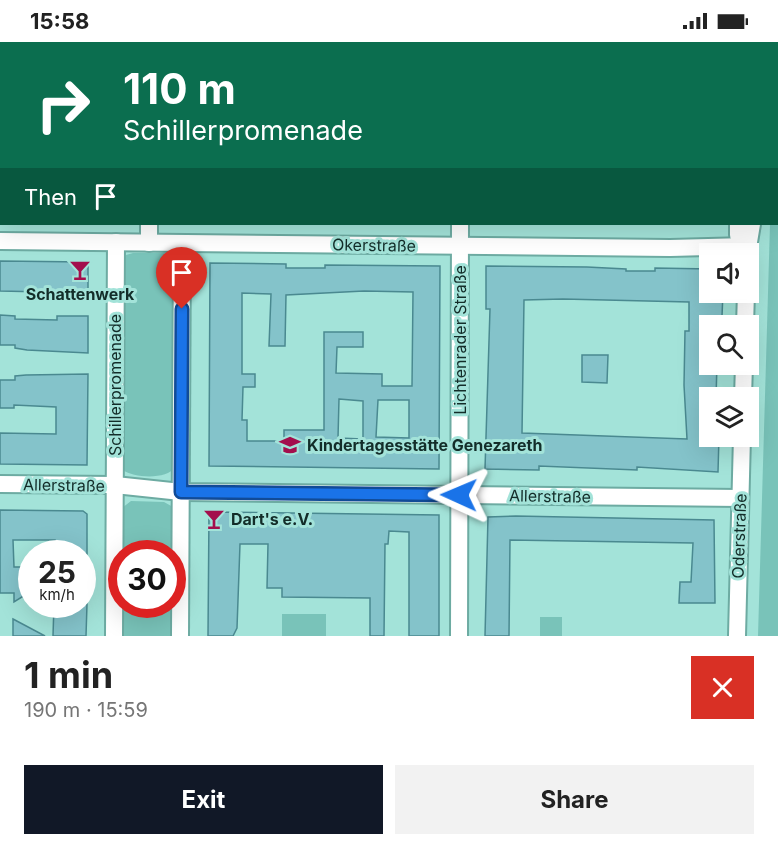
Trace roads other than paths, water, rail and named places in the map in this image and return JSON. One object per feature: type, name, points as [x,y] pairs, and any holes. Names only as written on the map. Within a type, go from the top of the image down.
[{"type":"street","points":[[149,225],[149,243]]},
{"type":"street","name":"Lichtenrader Straße","points":[[459,636],[460,225]]},
{"type":"street","points":[[738,225],[738,235],[743,243]]},
{"type":"street","points":[[748,243],[752,225]]},
{"type":"street","name":"Okerstraße","points":[[0,241],[699,249]]},
{"type":"street","name":"Schillerpromenade","points":[[114,636],[116,242]]},
{"type":"street","points":[[180,636],[182,243]]},
{"type":"street","name":"Oderstraße","points":[[737,636],[742,447]]},
{"type":"street","name":"Allerstraße","points":[[0,484],[115,485],[181,492],[740,498]]},
{"type":"place","name":"Schattenwerk","points":[[80,270]]},
{"type":"place","name":"Kindertagesstätte Genezareth","points":[[290,445]]},
{"type":"place","name":"Dart's e.V.","points":[[214,519]]}]
